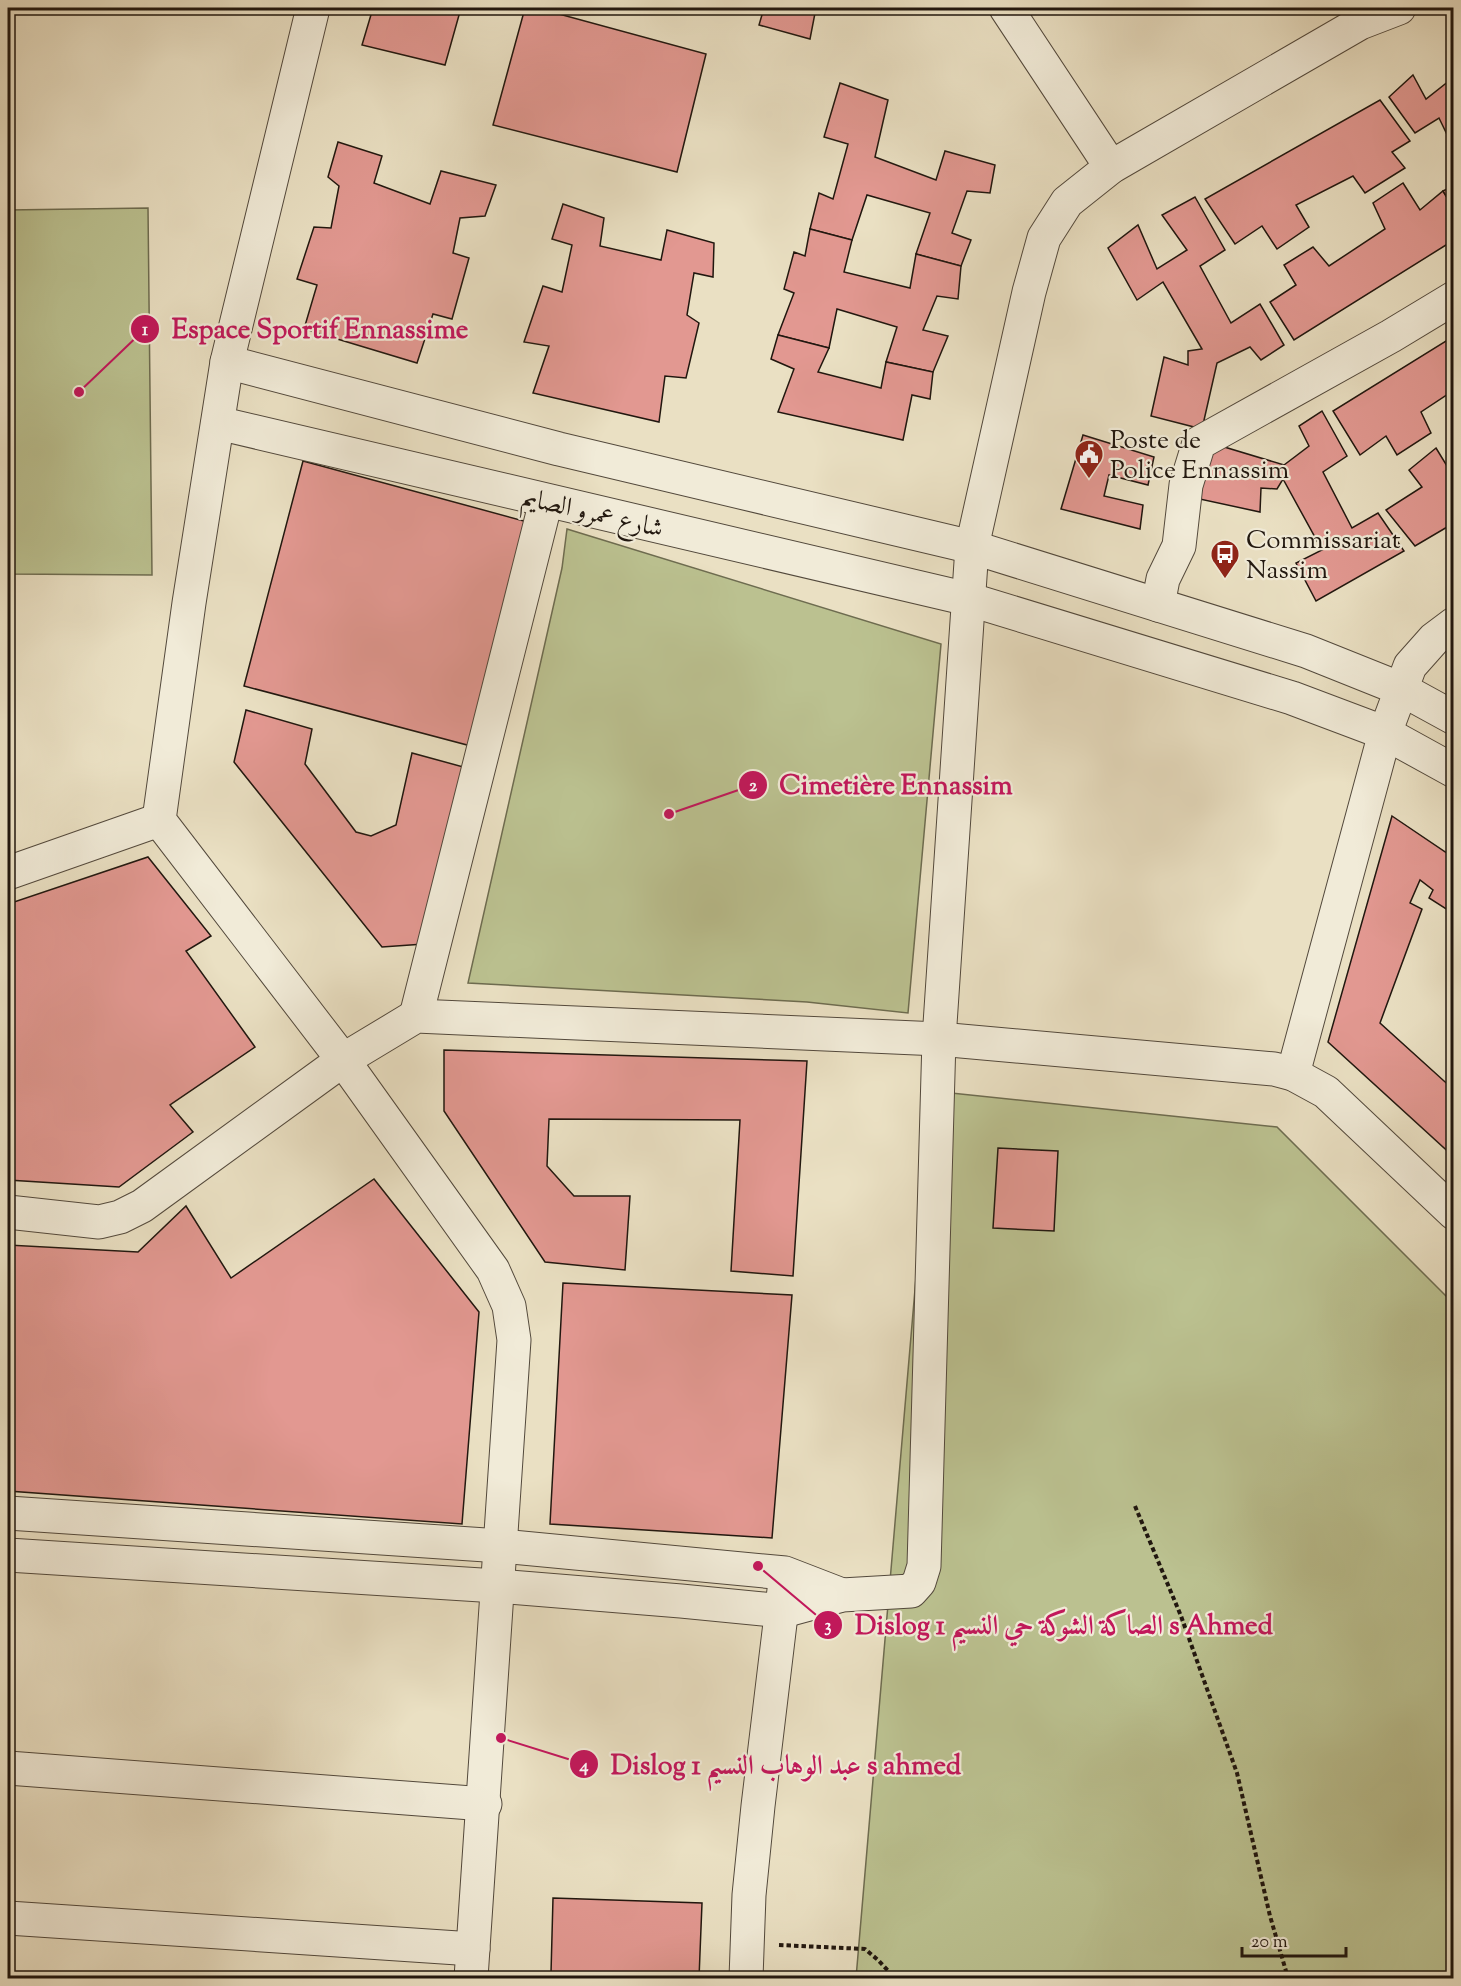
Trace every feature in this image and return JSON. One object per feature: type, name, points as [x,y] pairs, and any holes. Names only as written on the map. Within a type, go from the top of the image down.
[{"type":"street","points":[[8,1918],[472,1964],[485,1804],[496,1586],[501,1546],[514,1340],[509,1306],[493,1270],[343,1060],[159,820],[189,603],[227,362],[313,8]]},
{"type":"street","points":[[1006,8],[1111,167]]},
{"type":"street","points":[[8,1555],[496,1586],[783,1611],[842,1595],[911,1591],[919,1582],[924,1566],[939,1039],[972,547],[1021,325],[1044,238],[1067,202],[1111,167],[1360,23],[1399,8]]},
{"type":"street","points":[[1158,605],[1163,579],[1179,546],[1186,485],[1199,443],[1391,336],[1454,298]]},
{"type":"street","name":"شارع عمرو الصايم","points":[[227,362],[571,451],[972,547],[1306,651],[1401,689],[1454,718]]},
{"type":"street","name":"شارع عمرو الصايم","points":[[218,423],[968,599],[1292,698],[1385,733],[1454,771]]},
{"type":"street","points":[[416,1016],[546,501]]},
{"type":"street","points":[[1293,1074],[1385,733],[1410,666],[1434,639],[1454,624]]},
{"type":"street","points":[[8,873],[159,820]]},
{"type":"street","points":[[8,1212],[99,1222],[120,1217],[142,1206],[343,1060],[416,1016],[939,1039],[1274,1069],[1293,1074],[1326,1092],[1454,1213]]},
{"type":"street","points":[[8,1513],[501,1546],[785,1573],[842,1595]]},
{"type":"street","points":[[746,1978],[749,1895],[783,1611],[785,1573]]},
{"type":"street","points":[[8,1768],[485,1804]]},
{"type":"path","points":[[1135,1506],[1181,1616],[1237,1773],[1270,1916],[1288,1978]]},
{"type":"path","points":[[747,1943],[865,1949],[895,1978]]},
{"type":"green space","points":[[148,208],[152,575],[8,574],[8,210]]},
{"type":"green space","points":[[567,529],[941,644],[908,1013],[807,1002],[468,983],[562,568]]},
{"type":"green space","points":[[932,1091],[1277,1127],[1453,1303],[1453,1978],[856,1978]]},
{"type":"building","points":[[373,8],[461,8],[445,65],[362,45]]},
{"type":"building","points":[[525,8],[537,8],[706,54],[677,172],[493,125]]},
{"type":"building","points":[[764,8],[816,8],[810,39],[759,25]]},
{"type":"building","points":[[1413,75],[1426,99],[1454,77],[1454,149],[1439,118],[1415,133],[1389,97]]},
{"type":"building","points":[[840,83],[888,100],[875,157],[936,180],[945,151],[995,165],[990,193],[967,191],[952,233],[971,240],[961,266],[916,254],[930,213],[867,195],[852,240],[810,229],[819,193],[833,199],[848,144],[824,137]]},
{"type":"building","points":[[1380,100],[1410,141],[1392,152],[1405,168],[1365,193],[1353,176],[1296,205],[1309,227],[1277,249],[1262,226],[1235,244],[1205,199]]},
{"type":"building","points":[[338,142],[382,156],[374,183],[430,204],[441,171],[496,185],[485,216],[460,218],[453,253],[469,258],[452,319],[433,314],[417,363],[304,329],[317,285],[297,279],[314,227],[331,228],[339,186],[328,177]]},
{"type":"building","points":[[1403,183],[1420,210],[1443,191],[1454,209],[1454,240],[1294,340],[1270,302],[1296,285],[1284,265],[1313,247],[1329,266],[1385,229],[1373,203]]},
{"type":"building","points":[[1454,185],[1454,209],[1443,191]]},
{"type":"building","points":[[1195,197],[1225,250],[1200,266],[1231,323],[1260,304],[1284,345],[1261,360],[1250,347],[1217,363],[1202,429],[1151,416],[1164,357],[1188,365],[1188,351],[1202,349],[1163,282],[1137,300],[1108,248],[1138,225],[1157,269],[1187,250],[1162,215]]},
{"type":"building","points":[[563,204],[604,218],[600,246],[661,260],[667,230],[714,243],[713,277],[694,273],[687,315],[699,323],[686,378],[665,376],[659,422],[533,393],[549,346],[524,342],[543,286],[562,292],[572,245],[552,239]]},
{"type":"building","points":[[810,229],[852,240],[844,272],[910,288],[916,254],[961,266],[958,299],[937,296],[923,330],[948,336],[933,372],[886,362],[897,327],[837,309],[829,348],[778,335],[794,293],[784,289],[794,252],[805,256]]},
{"type":"building","points":[[778,335],[829,348],[818,372],[881,388],[886,362],[933,372],[930,399],[912,395],[903,440],[778,412],[794,369],[771,359]]},
{"type":"building","points":[[1454,336],[1454,390],[1421,412],[1431,433],[1397,455],[1386,436],[1360,455],[1333,411]]},
{"type":"building","points":[[1322,411],[1347,456],[1323,472],[1352,528],[1378,513],[1404,551],[1316,601],[1296,563],[1322,550],[1283,479],[1277,489],[1261,488],[1260,512],[1195,498],[1211,443],[1284,465],[1309,446],[1299,426]]},
{"type":"building","name":"Poste de Police Ennassim","points":[[1083,435],[1154,457],[1148,485],[1109,475],[1104,496],[1143,505],[1140,529],[1061,509]]},
{"type":"building","points":[[1436,448],[1450,471],[1454,468],[1454,523],[1415,546],[1386,510],[1422,487],[1409,470]]},
{"type":"building","points":[[303,461],[535,524],[471,746],[244,686]]},
{"type":"building","points":[[246,710],[312,729],[305,764],[356,832],[371,836],[396,825],[412,753],[467,768],[424,944],[382,947],[234,762]]},
{"type":"building","points":[[1392,816],[1454,858],[1454,914],[1429,898],[1433,890],[1420,880],[1410,903],[1422,909],[1380,1023],[1454,1090],[1454,1157],[1328,1042]]},
{"type":"building","points":[[148,857],[211,936],[186,951],[255,1047],[170,1105],[193,1132],[119,1187],[8,1180],[8,904]]},
{"type":"building","points":[[444,1050],[807,1061],[793,1276],[731,1271],[740,1120],[549,1119],[547,1166],[574,1196],[630,1196],[625,1270],[545,1262],[444,1111]]},
{"type":"building","points":[[998,1148],[1058,1151],[1054,1231],[993,1228]]},
{"type":"building","points":[[374,1179],[479,1312],[462,1524],[8,1491],[8,1245],[138,1252],[186,1206],[231,1278]]},
{"type":"building","points":[[563,1283],[792,1295],[772,1538],[550,1524]]},
{"type":"building","points":[[553,1898],[702,1903],[699,1978],[551,1973]]},
{"type":"place","name":"Espace Sportif Ennassime","points":[[79,392]]},
{"type":"place","name":"Poste de Police Ennassim","points":[[1089,480]]},
{"type":"place","name":"Commissariat Nassim","points":[[1225,580]]},
{"type":"place","name":"Cimetière Ennassim","points":[[669,814]]},
{"type":"place","name":"Dislog الصاكة الشوكة حي النسيم 1 s Ahmed","points":[[758,1566]]},
{"type":"place","name":"Dislog عبد الوهاب النسيم 1 s ahmed","points":[[501,1738]]}]
